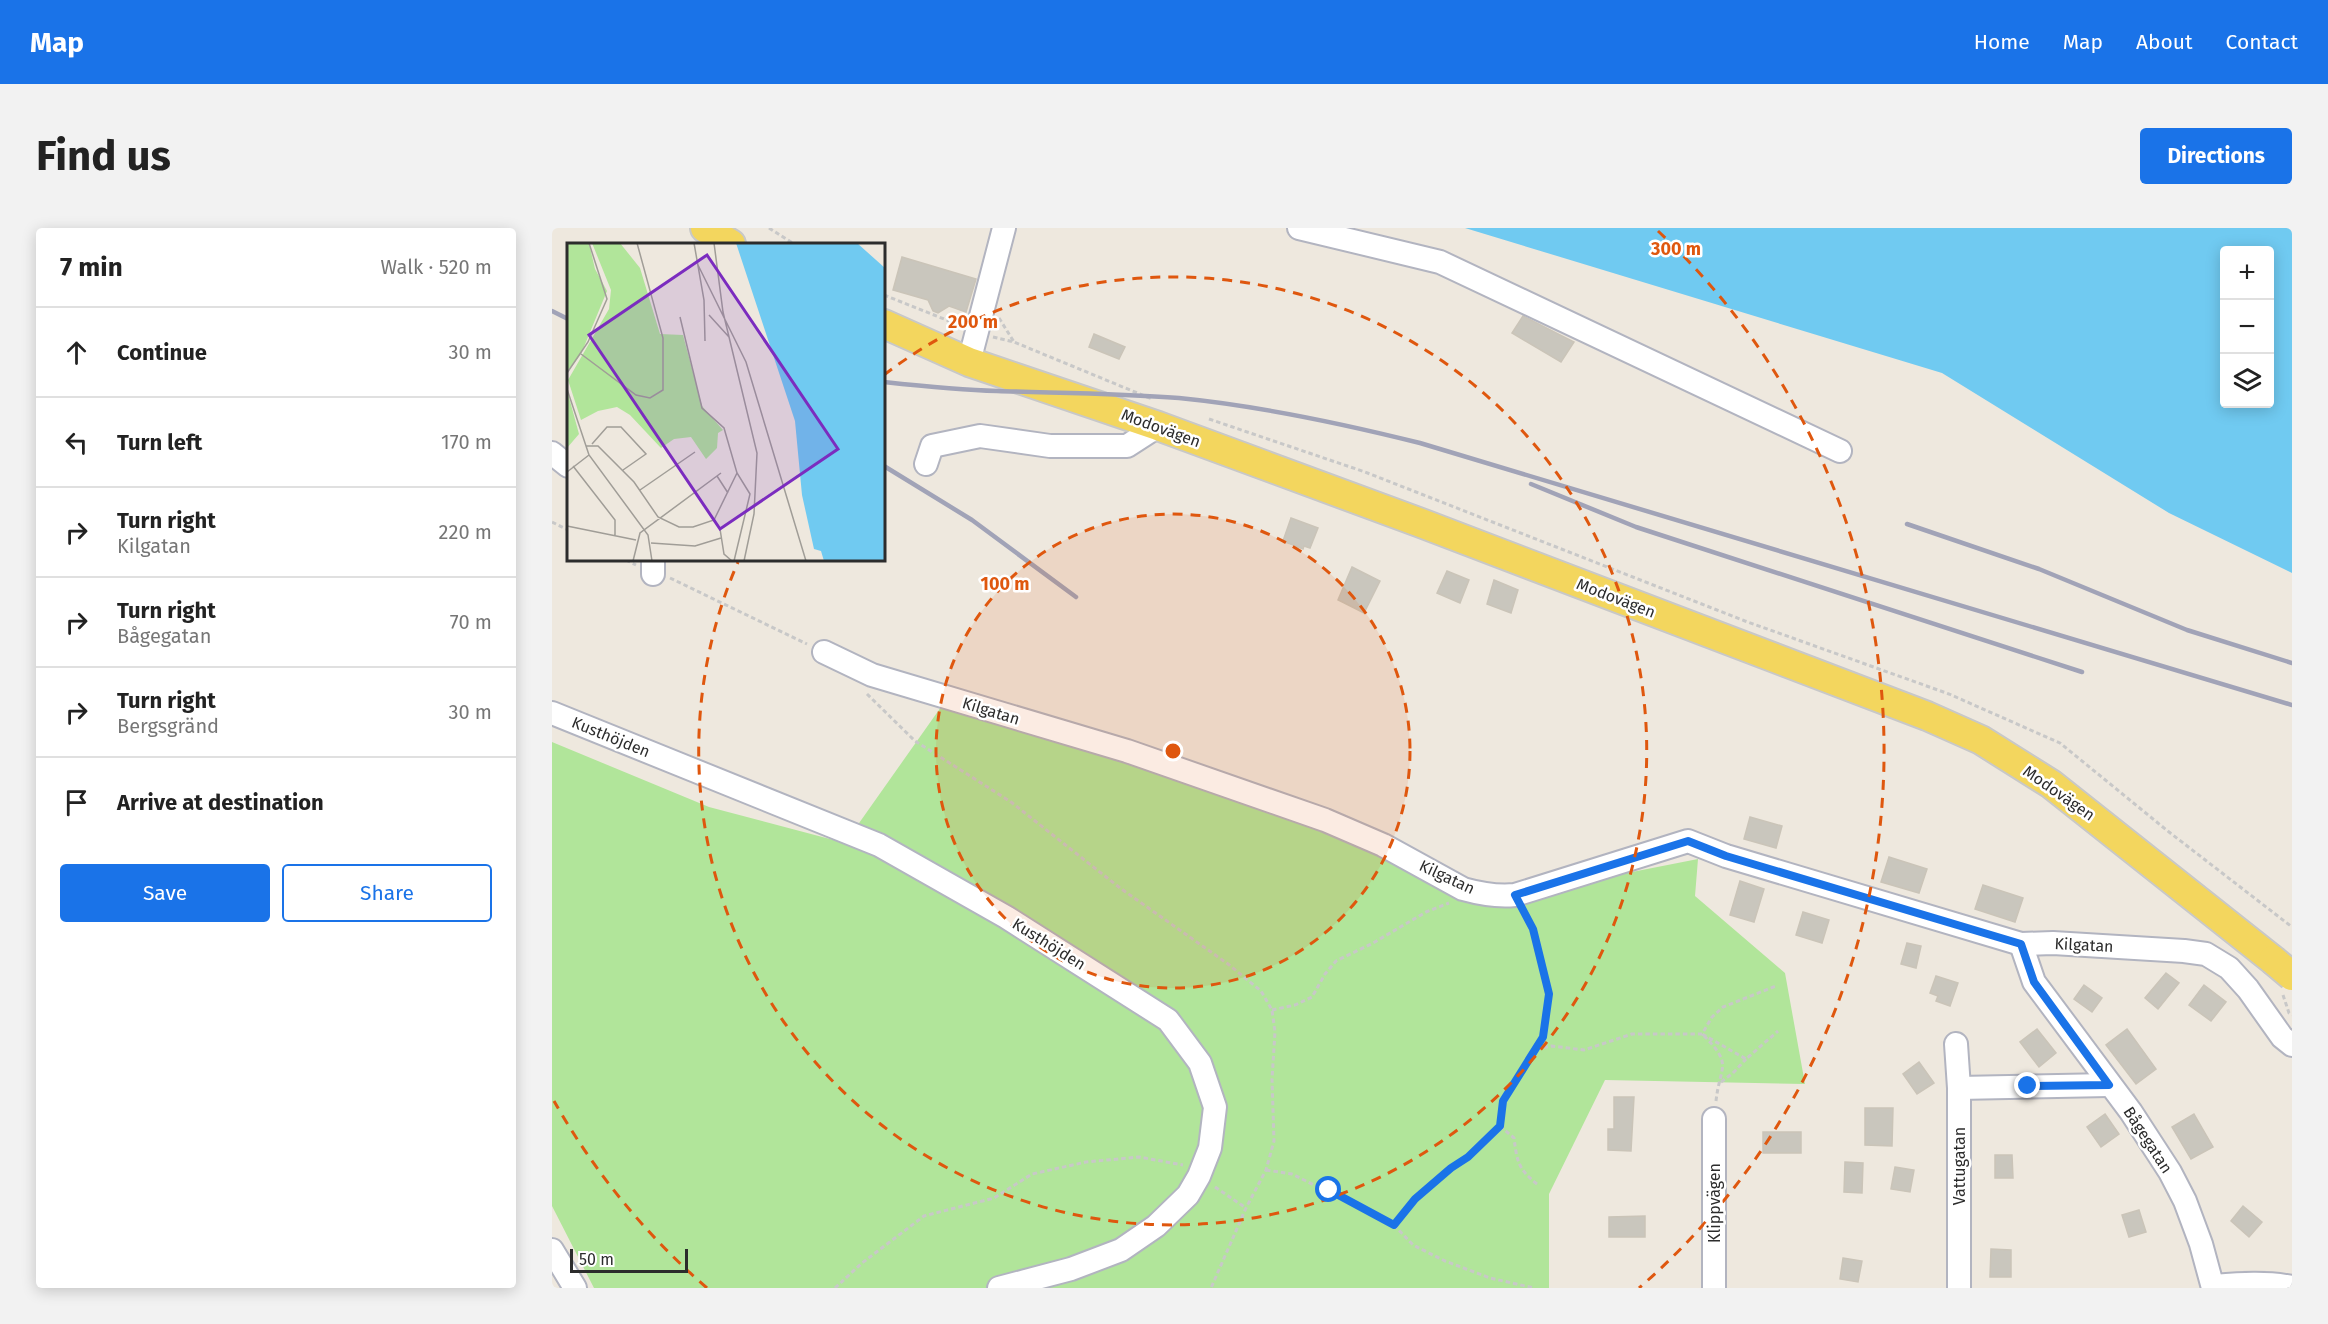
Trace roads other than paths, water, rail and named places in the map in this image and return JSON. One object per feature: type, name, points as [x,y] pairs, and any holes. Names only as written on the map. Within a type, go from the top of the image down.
[{"type":"main road","points":[[705,228],[729,243]]},
{"type":"main road","name":"Modovägen","points":[[885,324],[969,362],[1158,426],[1421,523],[1927,716],[1982,740],[2059,790],[2282,968]]},
{"type":"street","points":[[969,362],[1004,228]]},
{"type":"street","points":[[1299,228],[1440,262],[1840,451]]},
{"type":"street","points":[[926,464],[932,446],[980,436],[1050,446],[1127,446],[1158,426]]},
{"type":"street","points":[[552,453],[567,465]]},
{"type":"street","name":"Kilgatan","points":[[824,652],[872,675],[1127,751],[1325,820],[1383,845],[1463,889],[1476,892],[1501,897],[1515,895],[1688,841],[1726,856],[2021,944],[2053,943],[2206,954],[2229,968],[2248,989],[2282,1037],[2292,1045]]},
{"type":"street","name":"Kusthöjden","points":[[552,713],[879,845],[1006,917],[1168,1020],[1200,1063],[1215,1107],[1210,1148],[1199,1176],[1188,1195],[1156,1226],[1121,1250],[1071,1269],[999,1288]]},
{"type":"street","name":"Bågegatan","points":[[2021,944],[2034,982],[2131,1112],[2170,1172],[2186,1201],[2213,1287]]},
{"type":"street","name":"Vattugatan","points":[[1956,1044],[1959,1088],[1959,1288]]},
{"type":"street","points":[[1959,1088],[2109,1085]]},
{"type":"street","name":"Klippvägen","points":[[1714,1119],[1714,1288]]},
{"type":"street","points":[[552,1250],[574,1288]]},
{"type":"street","points":[[2213,1287],[2245,1283],[2292,1287]]},
{"type":"water","points":[[1465,228],[2292,228],[2292,573],[2169,513],[1942,373]]},
{"type":"railway","points":[[552,311],[567,318]]},
{"type":"railway","points":[[885,382],[969,390],[1179,398],[1270,410],[1360,429],[1420,443],[2292,705]]},
{"type":"railway","points":[[885,467],[972,520],[1076,597]]},
{"type":"railway","points":[[1531,484],[1636,527],[2082,672]]},
{"type":"railway","points":[[1907,524],[2039,569],[2187,630],[2292,663]]}]
